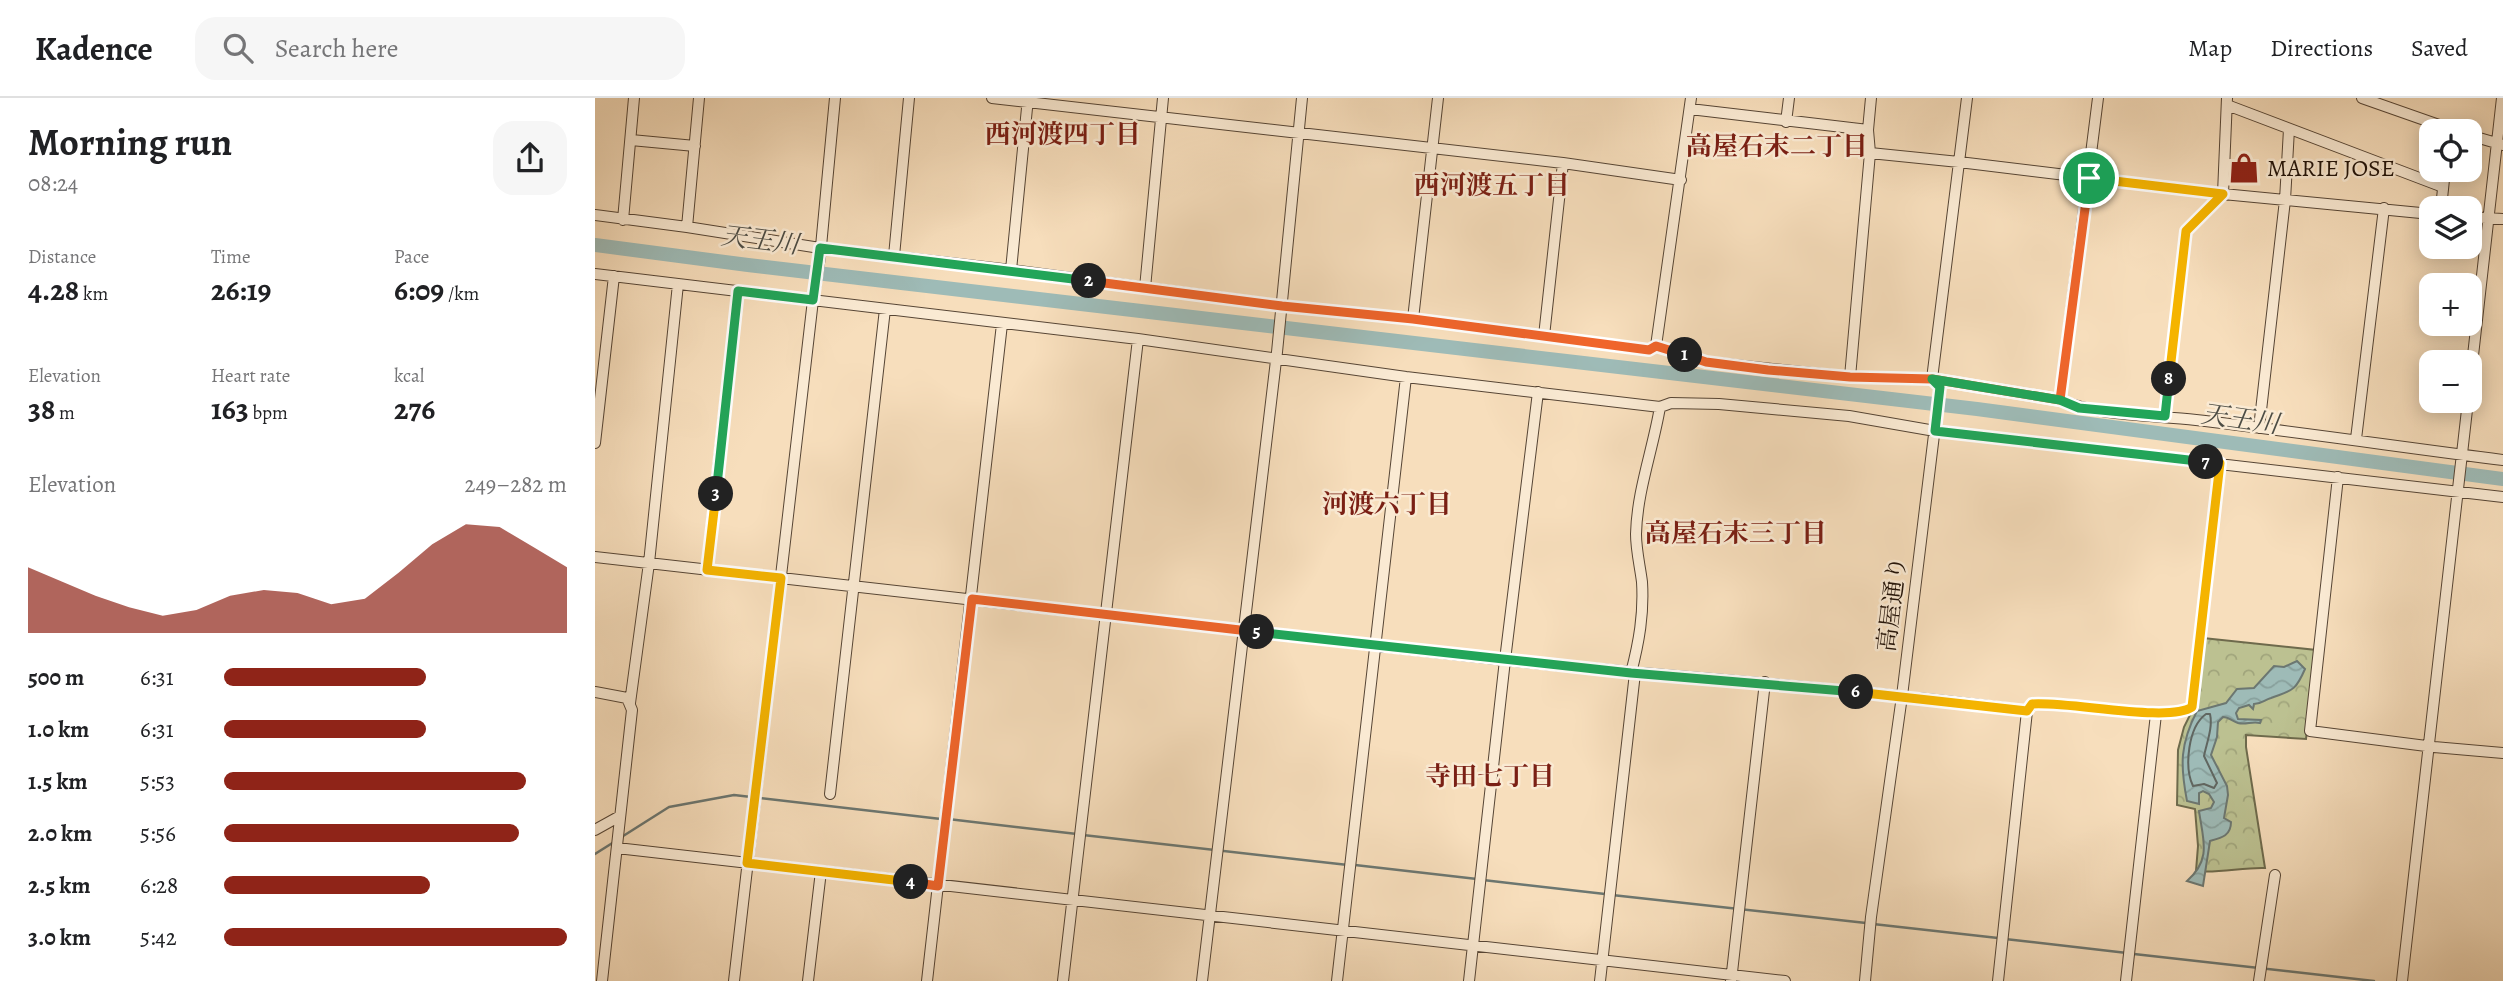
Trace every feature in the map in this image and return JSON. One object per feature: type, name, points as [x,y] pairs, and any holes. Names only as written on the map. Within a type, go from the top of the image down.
[{"type":"street","points":[[623,220],[634,98]]},
{"type":"street","points":[[687,226],[699,98]]},
{"type":"street","points":[[734,981],[820,253],[835,98]]},
{"type":"street","points":[[894,256],[909,98]]},
{"type":"street","points":[[992,98],[1563,163],[1681,180]]},
{"type":"street","points":[[1145,288],[1163,98]]},
{"type":"street","points":[[1202,981],[1276,355],[1302,98]]},
{"type":"street","points":[[1413,319],[1438,98]]},
{"type":"street","points":[[1656,346],[1691,98]]},
{"type":"street","points":[[1786,122],[1789,98]]},
{"type":"street","points":[[1850,377],[1870,153],[1868,131],[1871,98]]},
{"type":"street","points":[[1932,379],[1967,98]]},
{"type":"street","points":[[2060,400],[2098,98]]},
{"type":"street","points":[[2362,98],[2419,119]]},
{"type":"street","points":[[2474,350],[2488,218],[2500,144],[2502,98]]},
{"type":"street","points":[[1011,270],[1028,100]]},
{"type":"street","points":[[2165,416],[2186,231],[2223,194],[2227,102],[2443,187]]},
{"type":"street","points":[[1690,109],[1868,131]]},
{"type":"street","points":[[2259,428],[2285,200],[2290,129]]},
{"type":"street","points":[[2482,139],[2500,144]]},
{"type":"street","points":[[631,140],[695,146]]},
{"type":"street","points":[[1870,153],[2223,194],[2419,212]]},
{"type":"street","points":[[1544,336],[1563,163]]},
{"type":"street","points":[[2442,196],[2444,182]]},
{"type":"street","points":[[2356,439],[2384,208]]},
{"type":"street","points":[[595,215],[687,226],[820,253],[894,256],[1145,288],[1281,309],[1413,319],[1649,350],[1656,346],[1706,362],[1850,377],[1932,379],[2060,400],[2079,408],[2356,439],[2462,457],[2503,460]]},
{"type":"street","points":[[2482,218],[2503,219]]},
{"type":"street","points":[[595,274],[814,297],[1002,324],[1276,355],[1406,377],[1538,393],[1660,407],[1671,403],[1720,404],[1849,416],[2503,497]]},
{"type":"street","points":[[595,443],[614,276]]},
{"type":"street","points":[[602,981],[678,284]]},
{"type":"street","points":[[707,570],[738,291]]},
{"type":"street","points":[[830,794],[885,309]]},
{"type":"street","points":[[927,981],[1002,324]]},
{"type":"street","points":[[1063,981],[1138,339]]},
{"type":"street","points":[[1337,981],[1406,377]]},
{"type":"street","name":"高屋通り","points":[[1865,981],[1940,387],[1932,379]]},
{"type":"street","points":[[1469,981],[1538,393]]},
{"type":"street","points":[[1600,981],[1633,673],[1642,627],[1642,582],[1636,535],[1644,477],[1660,407]]},
{"type":"street","points":[[2402,980],[2467,413]]},
{"type":"street","points":[[1998,981],[2027,711],[2032,704],[2051,703],[2156,714],[2186,711],[2196,706],[2220,463]]},
{"type":"street","points":[[2338,477],[2310,731],[2503,753]]},
{"type":"street","points":[[595,557],[1505,660],[1633,673],[1765,682],[2027,711]]},
{"type":"street","points":[[1731,978],[1765,682]]},
{"type":"street","points":[[595,692],[619,695],[631,703]]},
{"type":"street","points":[[2126,981],[2156,714]]},
{"type":"street","points":[[595,830],[600,824],[620,820]]},
{"type":"street","points":[[617,847],[938,886],[1603,960],[1731,978],[1785,981]]},
{"type":"street","points":[[808,981],[821,872]]},
{"type":"street","points":[[2259,981],[2275,875]]},
{"type":"green space","points":[[2203,638],[2316,650],[2306,739],[2246,735],[2265,868],[2196,871],[2198,846],[2195,809],[2177,805],[2178,750],[2184,727],[2196,703]]},
{"type":"water","points":[[2297,661],[2305,669],[2292,689],[2254,704],[2253,709],[2249,705],[2239,708],[2236,713],[2238,719],[2261,720],[2260,723],[2241,723],[2223,717],[2218,722],[2217,737],[2211,755],[2227,786],[2224,818],[2231,822],[2231,827],[2225,836],[2210,841],[2203,886],[2187,881],[2195,873],[2203,857],[2204,840],[2199,811],[2211,808],[2214,802],[2209,794],[2203,791],[2199,793],[2199,804],[2187,801],[2183,755],[2187,734],[2197,711],[2226,703],[2237,689],[2254,688],[2274,666],[2284,667]]},
{"type":"waterway","name":"天王川","points":[[595,245],[1977,409],[2503,479]]},
{"type":"waterway","points":[[620,838],[669,807],[734,795],[941,819]]},
{"type":"waterway","points":[[948,819],[1077,834]]},
{"type":"waterway","points":[[1083,835],[1348,865]]},
{"type":"waterway","points":[[595,854],[614,842]]},
{"type":"waterway","points":[[1355,865],[1477,879]]},
{"type":"waterway","points":[[1483,880],[1605,894]]},
{"type":"waterway","points":[[1612,895],[1866,923]]},
{"type":"waterway","points":[[1873,924],[1998,938]]},
{"type":"waterway","points":[[2005,939],[2127,953]]},
{"type":"waterway","points":[[2134,954],[2374,981]]},
{"type":"place","name":"MARIE JOSE","points":[[2244,168]]},
{"type":"district","name":"西河渡四丁目","points":[[1063,134]]},
{"type":"district","name":"高屋石末二丁目","points":[[1777,146]]},
{"type":"district","name":"西河渡五丁目","points":[[1492,185]]},
{"type":"district","name":"河渡六丁目","points":[[1387,504]]},
{"type":"district","name":"高屋石末三丁目","points":[[1736,533]]},
{"type":"district","name":"寺田七丁目","points":[[1490,776]]},
{"type":"route","points":[[2089,178],[2060,400],[1932,379],[1850,377],[1768,370],[1706,362],[1656,346],[1649,350],[820,248],[813,300],[738,291],[707,570],[781,578],[747,863],[938,886],[972,599],[1505,660],[1765,682],[2027,711],[2032,704],[2051,703],[2156,714],[2186,711],[2192,707],[2220,463],[1935,431],[1940,387],[1932,379],[1996,389],[2060,400],[2079,408],[2165,416],[2186,231],[2223,194],[2089,178]]}]
